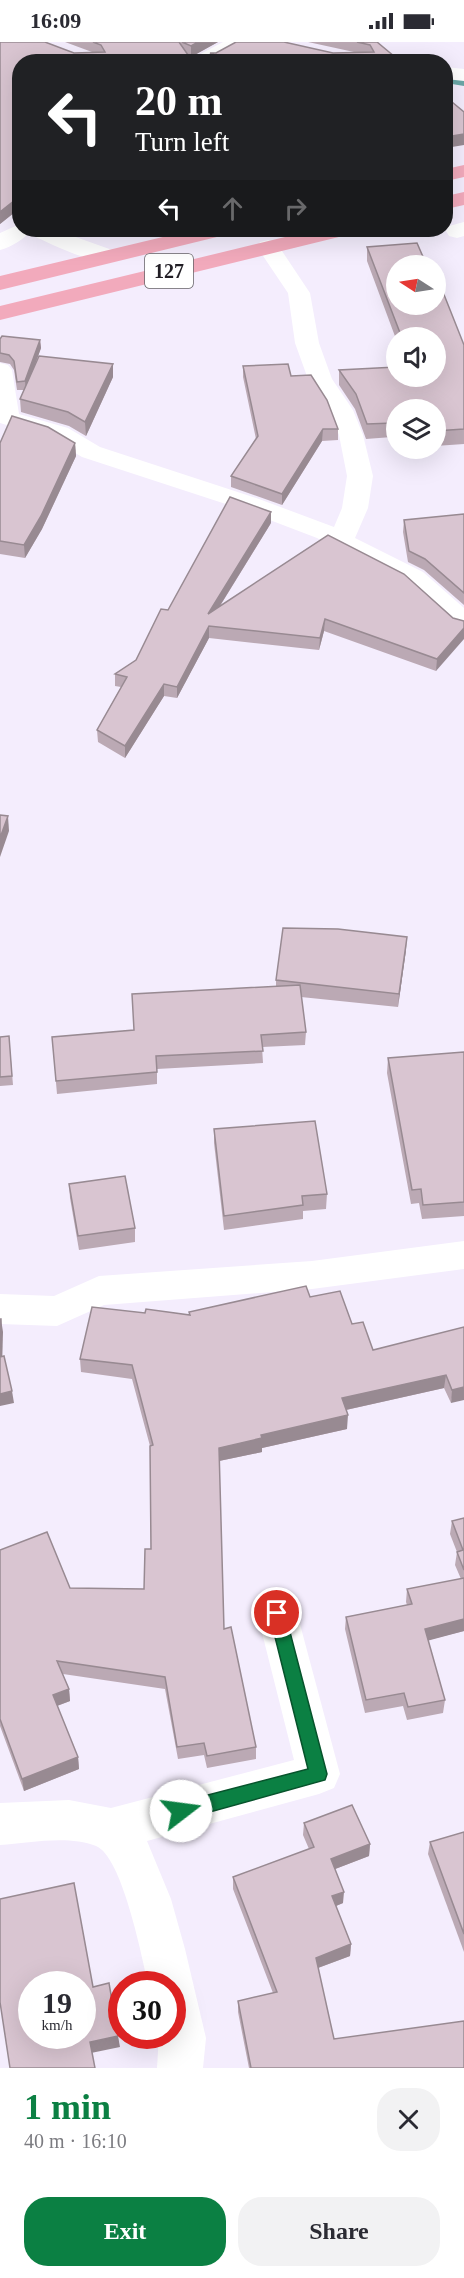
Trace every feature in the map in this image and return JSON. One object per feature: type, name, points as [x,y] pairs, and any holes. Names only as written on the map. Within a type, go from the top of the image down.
[{"type":"highway","name":"127","points":[[0,283],[187,237]]},
{"type":"highway","name":"127","points":[[0,313],[310,237]]},
{"type":"street","points":[[215,54],[237,42]]},
{"type":"street","points":[[54,237],[107,256]]},
{"type":"street","points":[[268,247],[299,293],[307,343],[320,379],[341,410],[351,435],[360,476],[355,508],[341,540]]},
{"type":"street","points":[[0,370],[8,418],[59,433],[91,452],[250,504],[341,540],[414,578],[464,622]]},
{"type":"street","points":[[0,1309],[57,1311],[99,1291],[312,1275],[464,1255]]},
{"type":"street","points":[[0,1824],[69,1820],[112,1829],[319,1774],[277,1613]]},
{"type":"street","points":[[112,1829],[132,1853],[163,1944],[168,1971]]},
{"type":"street","points":[[180,2068],[182,2049]]},
{"type":"building","points":[[0,42],[45,42],[74,53],[105,52],[101,45],[93,42],[179,42],[187,54],[12,54],[12,202],[0,212]]},
{"type":"building","points":[[182,42],[198,42],[191,46]]},
{"type":"building","points":[[236,42],[284,42],[333,53],[374,52],[370,45],[357,42],[377,42],[391,54],[210,53],[216,53]]},
{"type":"building","points":[[453,103],[464,112],[464,134],[453,136]]},
{"type":"building","points":[[417,243],[422,255],[386,255],[386,296],[367,247]]},
{"type":"building","points":[[446,300],[464,345],[464,429],[446,430],[446,399],[386,399],[386,423],[367,424],[356,394],[339,370],[386,368],[386,387],[446,387],[446,327],[398,327],[393,315],[446,315]]},
{"type":"building","points":[[2,336],[40,340],[25,381],[17,382],[14,361],[9,355],[0,353]]},
{"type":"building","points":[[39,356],[113,364],[85,422],[68,412],[20,399]]},
{"type":"building","points":[[288,364],[291,376],[311,375],[327,400],[338,429],[323,429],[282,494],[231,476],[258,436],[243,366]]},
{"type":"building","points":[[12,416],[48,427],[75,443],[41,516],[24,545],[0,541],[0,443]]},
{"type":"building","points":[[230,497],[271,512],[208,614],[328,535],[404,574],[453,618],[464,621],[464,628],[437,659],[325,619],[320,638],[209,626],[177,687],[164,684],[125,746],[97,730],[127,677],[115,674],[136,660],[161,609],[168,610]]},
{"type":"building","points":[[464,514],[464,593],[425,559],[409,551],[404,520]]},
{"type":"building","points":[[0,815],[8,816],[0,838]]},
{"type":"building","points":[[283,928],[338,929],[407,937],[399,994],[276,980]]},
{"type":"building","points":[[300,985],[306,1032],[261,1035],[263,1051],[156,1056],[157,1072],[56,1081],[52,1037],[134,1030],[132,994]]},
{"type":"building","points":[[9,1036],[12,1076],[0,1077],[0,1037]]},
{"type":"building","points":[[464,1052],[464,1202],[423,1205],[421,1189],[412,1190],[388,1058]]},
{"type":"building","points":[[315,1121],[327,1194],[302,1196],[303,1205],[224,1216],[214,1129]]},
{"type":"building","points":[[125,1176],[135,1228],[78,1236],[69,1184]]},
{"type":"building","points":[[306,1286],[310,1297],[340,1291],[352,1324],[363,1322],[373,1350],[464,1327],[464,1387],[452,1390],[446,1375],[342,1398],[348,1415],[261,1435],[262,1438],[219,1448],[224,1629],[231,1627],[256,1747],[207,1756],[204,1743],[177,1747],[165,1677],[57,1661],[69,1689],[53,1695],[78,1757],[22,1779],[0,1719],[0,1550],[47,1532],[70,1588],[144,1589],[145,1549],[151,1549],[150,1446],[153,1445],[132,1365],[80,1359],[92,1307],[145,1313],[146,1309],[190,1315],[189,1312]]},
{"type":"building","points":[[4,1356],[12,1391],[0,1394],[0,1357]]},
{"type":"building","points":[[464,1518],[464,1570],[457,1552],[463,1550],[452,1521]]},
{"type":"building","points":[[464,1578],[464,1619],[425,1629],[445,1700],[408,1707],[404,1693],[366,1700],[346,1617],[412,1604],[407,1589]]},
{"type":"building","points":[[352,1805],[370,1844],[331,1859],[344,1892],[332,1896],[351,1944],[316,1958],[334,2039],[464,2021],[464,2068],[251,2068],[238,2001],[277,1992],[233,1877],[314,1847],[304,1823]]},
{"type":"building","points":[[464,1832],[464,1934],[430,1842]]},
{"type":"building","points":[[74,1883],[90,1971],[18,1971],[18,2049],[91,2049],[95,2068],[10,2068],[0,2002],[0,1899]]},
{"type":"building","points":[[108,1983],[108,2038],[96,2041],[96,1986]]},
{"type":"waterway","points":[[453,81],[464,83]]},
{"type":"route","points":[[181,1811],[319,1774],[277,1613]]}]
